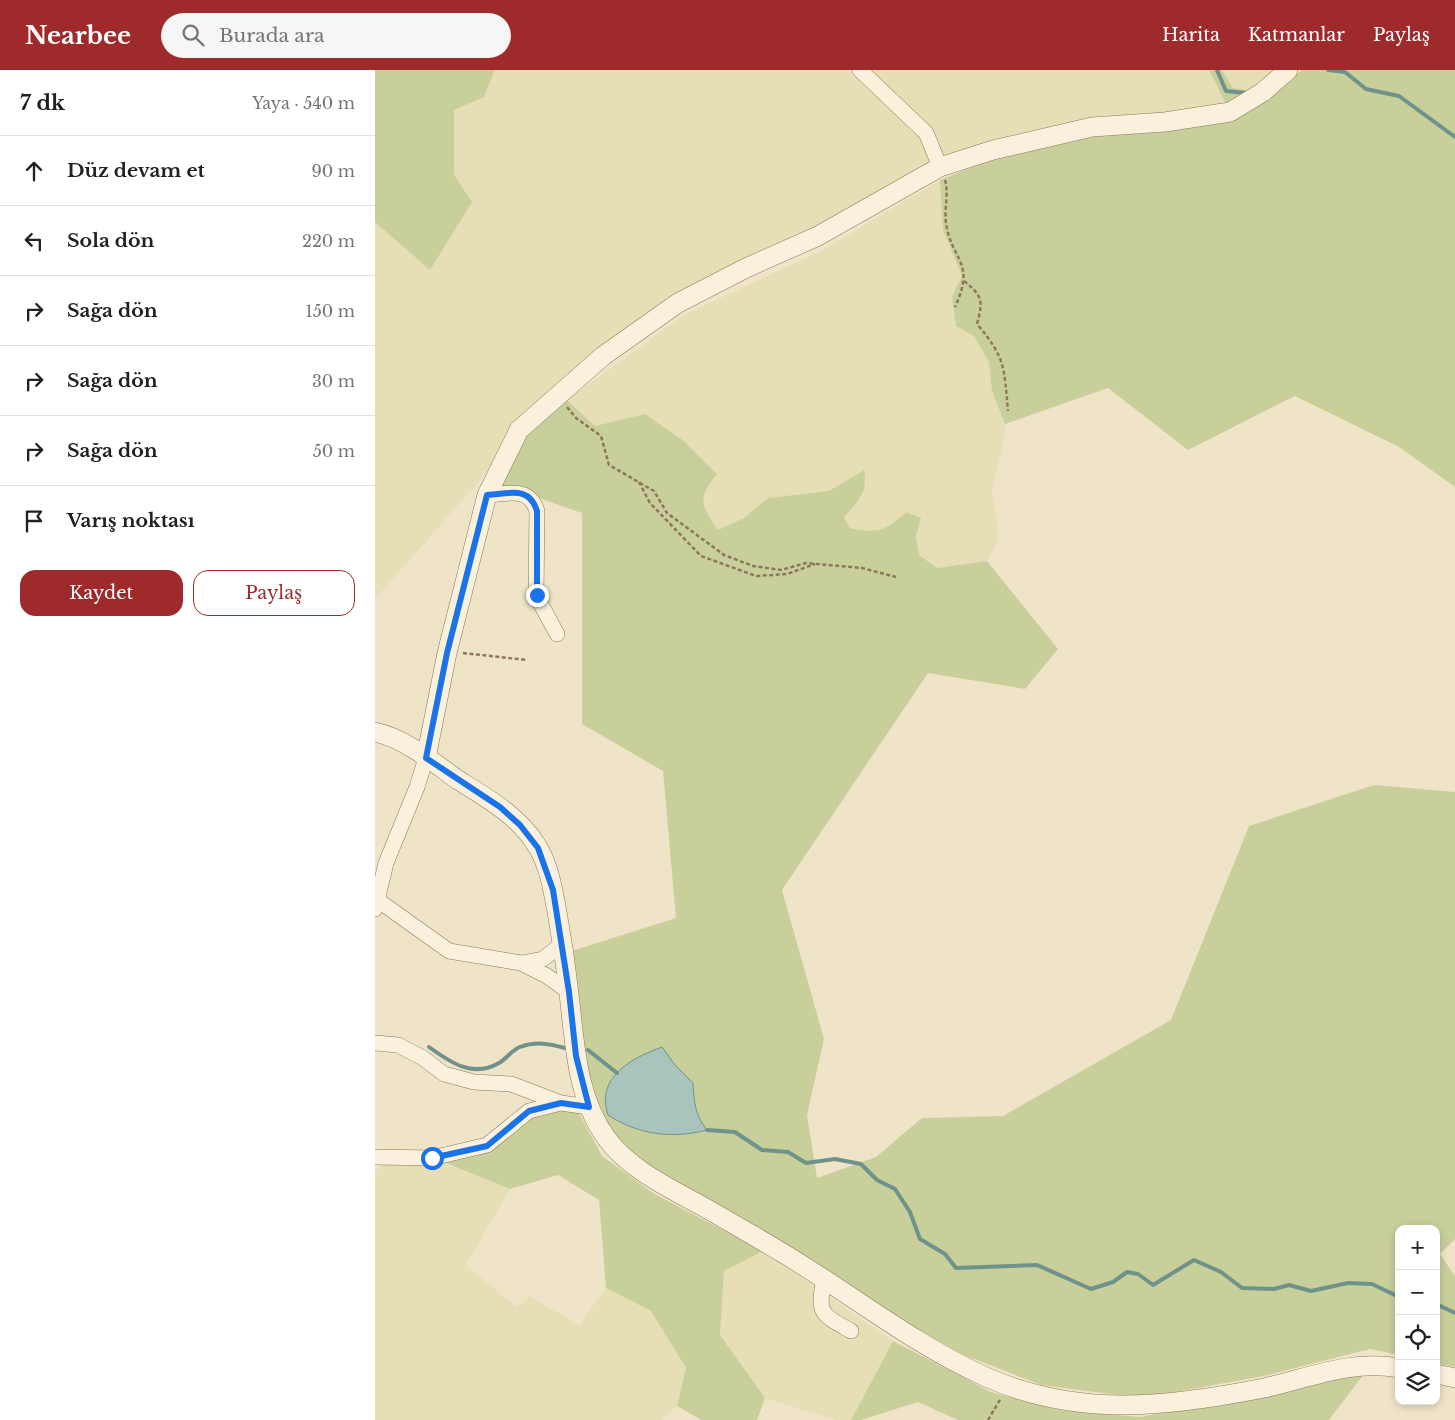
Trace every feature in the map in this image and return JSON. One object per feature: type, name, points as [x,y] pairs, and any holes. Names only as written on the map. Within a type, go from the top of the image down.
[{"type":"street","points":[[860,70],[926,133],[940,167]]},
{"type":"street","points":[[569,992],[547,976],[521,963],[449,951],[377,905],[380,866],[426,758],[447,653],[487,495],[519,430],[603,356],[678,304],[746,268],[819,236],[940,167],[993,150],[1092,127],[1165,122],[1230,112],[1263,92],[1288,70]]},
{"type":"street","points":[[487,495],[524,493],[534,500],[537,511],[537,595],[557,634]]},
{"type":"street","points":[[375,732],[396,739],[500,807],[531,838],[538,848],[549,875],[562,944],[576,1056],[589,1107],[607,1138],[626,1158],[671,1189],[824,1279],[936,1350],[987,1378],[1009,1386],[1067,1401],[1104,1405],[1147,1406],[1264,1388],[1366,1364],[1395,1368]]},
{"type":"street","points":[[521,963],[543,959],[562,944]]},
{"type":"street","points":[[375,1043],[398,1045],[423,1058],[444,1074],[474,1082],[511,1084],[561,1103],[589,1107]]},
{"type":"street","points":[[375,1157],[432,1158],[487,1146],[529,1111],[561,1103]]},
{"type":"street","points":[[824,1279],[819,1302],[827,1317],[851,1331]]},
{"type":"street","points":[[1440,1375],[1455,1378]]},
{"type":"path","points":[[940,167],[946,184],[945,216],[948,232],[959,256],[964,281],[955,307]]},
{"type":"path","points":[[964,281],[977,292],[982,306],[977,324],[997,347],[1002,363],[1008,411]]},
{"type":"path","points":[[559,396],[576,418],[601,436],[609,465],[655,491],[667,513],[724,556],[753,566],[781,570],[806,562],[862,568],[896,577]]},
{"type":"path","points":[[638,481],[650,503],[701,556],[756,576],[787,574],[815,564]]},
{"type":"path","points":[[447,653],[475,653],[527,660]]},
{"type":"path","points":[[987,1420],[1009,1386]]},
{"type":"shaded area","points":[[495,70],[1209,70],[1230,112],[993,150],[676,300],[513,431],[481,479],[375,599],[375,222],[380,225],[472,202],[453,175],[454,109],[484,97]]},
{"type":"shaded area","points":[[1222,70],[1288,70],[1263,92],[1233,88]]},
{"type":"shaded area","points":[[940,180],[943,230],[962,276],[952,297],[989,362],[992,391],[1005,424],[1002,450],[992,489],[999,539],[987,561],[937,568],[919,555],[916,536],[920,518],[906,512],[890,526],[871,532],[850,528],[844,517],[861,498],[866,483],[863,470],[829,491],[768,498],[744,518],[718,530],[704,510],[705,488],[645,414],[595,426],[567,400],[684,315],[823,250]]},
{"type":"shaded area","points":[[386,1156],[432,1158],[510,1189],[466,1265],[517,1308],[529,1296],[579,1325],[606,1288],[651,1311],[686,1368],[677,1406],[662,1420],[375,1420],[375,1173]]},
{"type":"shaded area","points":[[763,1251],[893,1341],[851,1420],[836,1420],[765,1398],[720,1335],[724,1271]]},
{"type":"green space","points":[[375,70],[495,70],[484,97],[454,110],[454,175],[472,202],[430,270],[375,222]]},
{"type":"green space","points":[[1209,70],[1222,70],[1233,88],[1263,92],[1230,112]]},
{"type":"green space","points":[[1302,70],[1455,70],[1455,487],[1399,447],[1295,396],[1188,450],[1108,388],[1005,424],[992,391],[989,362],[974,336],[956,326],[952,297],[962,276],[943,230],[940,180],[997,157],[1270,98]]},
{"type":"green space","points":[[567,400],[595,426],[645,414],[684,441],[717,474],[706,489],[704,502],[708,514],[718,530],[744,518],[768,498],[829,491],[864,470],[865,485],[861,496],[844,517],[850,528],[868,531],[881,529],[906,512],[921,518],[916,536],[919,555],[937,568],[987,561],[1058,649],[1025,689],[928,673],[782,890],[824,1039],[807,1115],[817,1178],[876,1157],[922,1118],[1003,1116],[1171,1020],[1249,826],[1374,785],[1455,792],[1455,1239],[1440,1254],[1440,1225],[1395,1225],[1395,1354],[1370,1349],[1264,1376],[1142,1398],[1041,1385],[964,1355],[901,1320],[628,1152],[605,1126],[587,1092],[572,951],[676,918],[663,771],[582,724],[582,513],[495,483],[522,431]]},
{"type":"green space","points":[[558,1110],[579,1113],[602,1156],[653,1193],[763,1251],[724,1271],[720,1335],[765,1398],[757,1420],[701,1420],[677,1406],[686,1368],[651,1311],[606,1288],[599,1200],[558,1175],[510,1189],[441,1161],[531,1115]]},
{"type":"green space","points":[[1440,1254],[1455,1276],[1455,1367],[1440,1364]]},
{"type":"green space","points":[[893,1341],[991,1392],[1059,1410],[1141,1417],[1333,1376],[1364,1374],[1329,1420],[958,1420],[918,1402],[861,1420],[851,1420]]},
{"type":"water","points":[[662,1047],[675,1065],[693,1083],[696,1108],[707,1130],[681,1134],[656,1133],[632,1127],[608,1115],[605,1102],[611,1080],[628,1063]]},
{"type":"waterway","points":[[1217,70],[1226,91],[1246,93]]},
{"type":"waterway","points":[[1328,70],[1345,72],[1366,89],[1399,96],[1455,137]]},
{"type":"waterway","points":[[429,1047],[454,1063],[471,1069],[480,1069],[499,1063],[514,1050],[526,1045],[543,1044],[565,1048]]},
{"type":"waterway","points":[[588,1050],[617,1073]]},
{"type":"waterway","points":[[707,1130],[735,1132],[762,1150],[788,1152],[806,1163],[835,1159],[861,1164],[877,1180],[895,1189],[910,1212],[920,1239],[945,1254],[956,1268],[1037,1265],[1091,1289],[1113,1282],[1127,1272],[1138,1274],[1153,1285],[1194,1260],[1221,1272],[1242,1288],[1274,1289],[1289,1285],[1311,1291],[1348,1283],[1372,1284],[1395,1295]]},
{"type":"waterway","points":[[1440,1306],[1455,1313]]},
{"type":"route","points":[[432,1158],[487,1146],[529,1111],[561,1103],[589,1107],[584,1094],[576,1056],[569,992],[553,890],[538,848],[520,825],[500,807],[426,758],[447,653],[487,495],[524,493],[534,500],[537,511],[537,595]]}]
